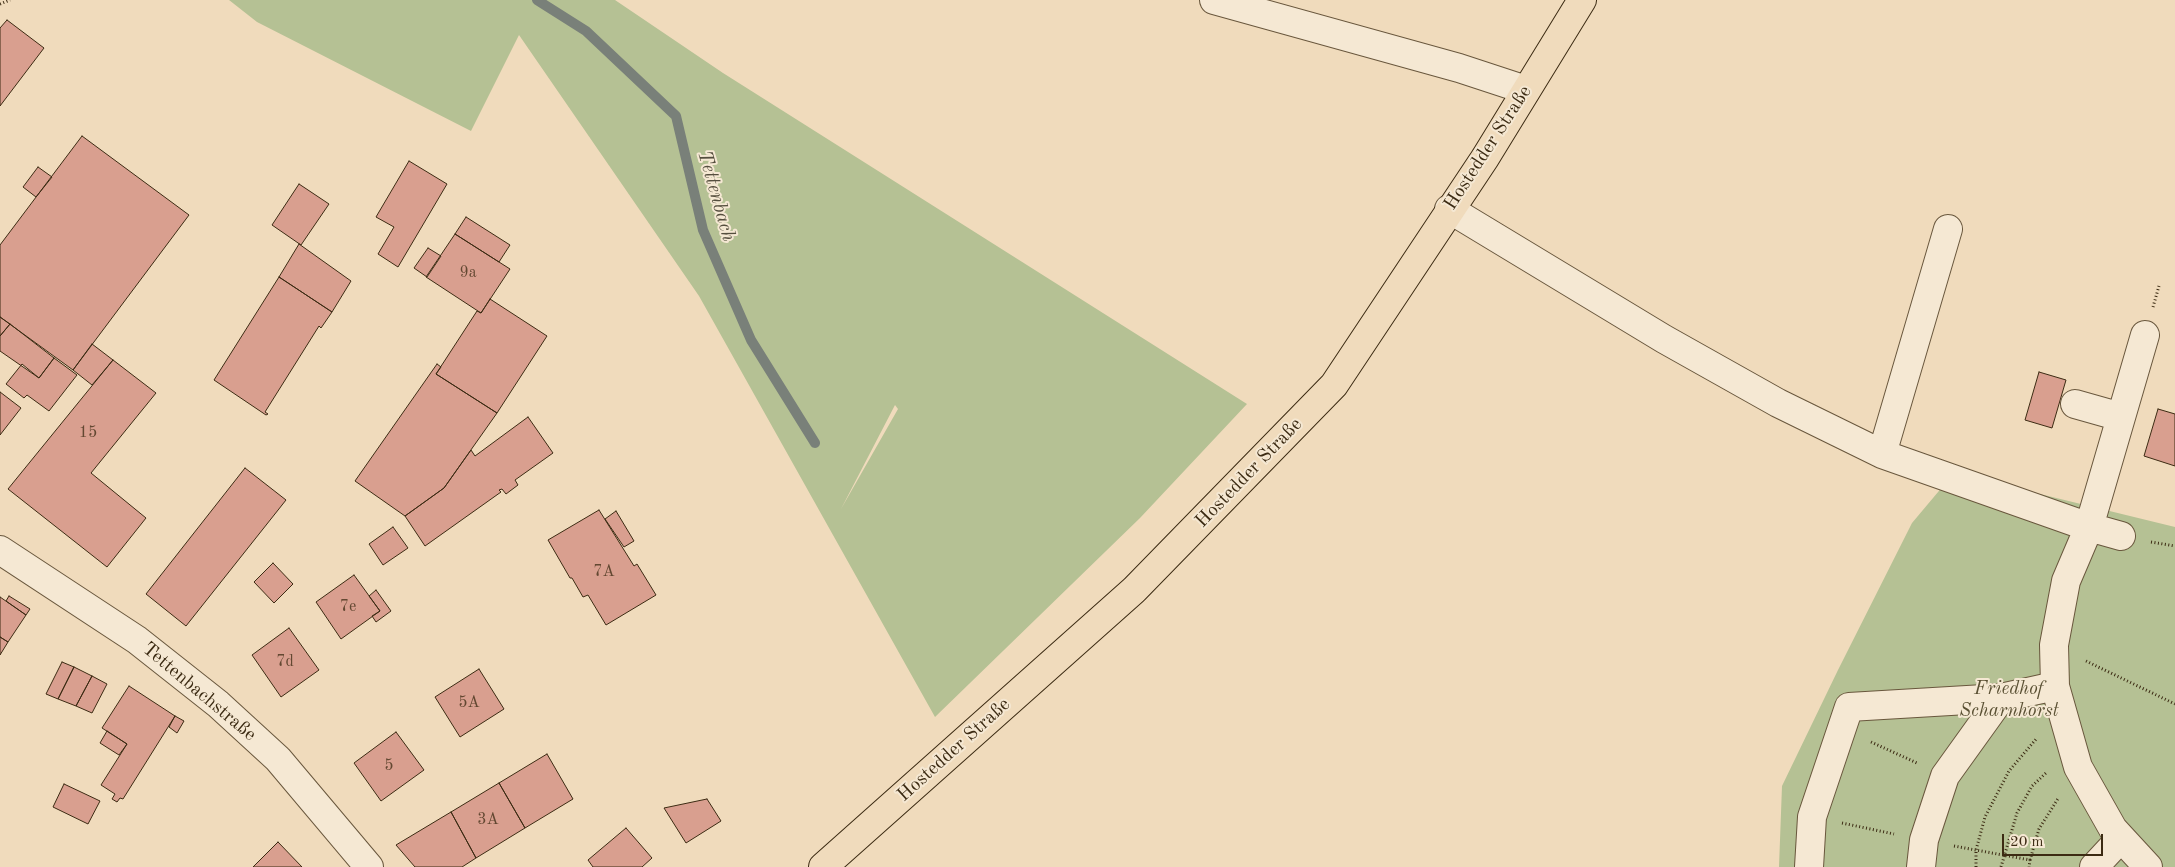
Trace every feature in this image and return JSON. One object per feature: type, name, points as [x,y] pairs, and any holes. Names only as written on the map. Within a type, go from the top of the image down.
[{"type":"main road","name":"Hostedder Straße","points":[[823,867],[1134,590],[1334,385],[1485,158],[1582,0]]},
{"type":"street","points":[[1214,0],[1460,68],[1526,90]]},
{"type":"street","points":[[1449,210],[1664,339],[1778,403],[1882,454],[2089,528],[2121,536]]},
{"type":"street","points":[[1882,454],[1948,230]]},
{"type":"street","points":[[2144,336],[2089,528],[2066,581],[2054,645],[2056,686],[2081,774],[2113,829],[2148,867]]},
{"type":"street","points":[[2075,404],[2121,417]]},
{"type":"street","name":"Tettenbachstraße","points":[[0,550],[137,640],[218,704],[278,759],[369,867]]},
{"type":"street","points":[[1809,867],[1812,818],[1840,727],[1849,707],[2011,694],[2056,686]]},
{"type":"street","points":[[1921,867],[1924,840],[1945,776],[2011,694]]},
{"type":"street","points":[[2094,867],[2121,838]]},
{"type":"path","points":[[0,4],[10,0]]},
{"type":"path","points":[[2054,645],[2175,704]]},
{"type":"path","points":[[2011,694],[2037,738],[2039,747]]},
{"type":"path","points":[[1840,727],[1945,776]]},
{"type":"path","points":[[1976,867],[1976,850],[1985,817],[2009,771],[2037,738]]},
{"type":"path","points":[[2001,867],[2003,855],[2018,813],[2032,786],[2047,773],[2044,764]]},
{"type":"path","points":[[2029,867],[2039,829],[2062,793],[2081,774]]},
{"type":"path","points":[[1812,818],[2030,860]]},
{"type":"green space","points":[[229,0],[615,0],[723,73],[1247,404],[1140,518],[935,717],[699,296],[519,35],[471,131],[257,22]],"holes":[[[895,405],[898,409],[841,509]]]},
{"type":"green space","name":"Friedhof Scharnhorst","points":[[1954,473],[2175,527],[2175,867],[1779,867],[1782,786],[1912,523]]},
{"type":"building","points":[[7,20],[44,48],[0,106],[0,28]]},
{"type":"building","points":[[82,136],[189,215],[73,370],[0,317],[0,245]]},
{"type":"building","points":[[409,161],[447,184],[398,267],[378,254],[394,227],[376,217]]},
{"type":"building","points":[[38,167],[52,177],[36,197],[23,187]]},
{"type":"building","points":[[299,184],[329,204],[301,245],[272,225]]},
{"type":"building","points":[[466,217],[510,245],[499,262],[455,234]]},
{"type":"building","points":[[455,234],[510,269],[481,313],[426,277]]},
{"type":"building","points":[[299,244],[351,281],[332,312],[279,277]]},
{"type":"building","points":[[428,248],[441,256],[427,277],[414,268]]},
{"type":"building","points":[[279,277],[332,312],[321,328],[319,326],[265,412],[268,414],[266,415],[214,380]]},
{"type":"building","points":[[490,299],[547,336],[497,413],[436,374],[477,311],[481,313]]},
{"type":"building","points":[[0,317],[10,324],[0,336]]},
{"type":"building","points":[[10,324],[54,358],[39,378],[0,351],[0,336]]},
{"type":"building","points":[[92,344],[113,360],[92,385],[73,370]]},
{"type":"building","points":[[54,358],[77,375],[49,411],[27,395],[24,398],[6,384],[22,364],[39,378]]},
{"type":"building","points":[[113,360],[156,393],[91,473],[146,518],[107,567],[8,489]]},
{"type":"building","points":[[437,364],[441,367],[436,374],[497,413],[444,488],[405,516],[355,481]]},
{"type":"building","points":[[2039,372],[2066,380],[2052,428],[2025,420]]},
{"type":"building","points":[[0,392],[21,408],[0,435]]},
{"type":"building","points":[[2158,409],[2175,414],[2175,466],[2144,456]]},
{"type":"building","points":[[528,417],[553,453],[515,480],[518,485],[506,494],[502,489],[499,490],[501,492],[425,546],[405,516],[444,488],[471,450],[475,456]]},
{"type":"building","points":[[245,468],[286,500],[186,626],[146,594]]},
{"type":"building","points":[[599,510],[634,566],[637,564],[656,595],[606,625],[588,595],[583,597],[572,578],[570,578],[548,540]]},
{"type":"building","points":[[616,511],[634,541],[624,547],[605,519]]},
{"type":"building","points":[[393,527],[408,548],[383,565],[369,544]]},
{"type":"building","points":[[273,563],[293,584],[274,603],[254,582]]},
{"type":"building","points":[[354,575],[380,611],[341,639],[316,602]]},
{"type":"building","points":[[376,590],[391,611],[376,622],[372,616],[380,611],[369,596]]},
{"type":"building","points":[[9,596],[30,609],[26,615],[6,601]]},
{"type":"building","points":[[0,597],[26,615],[8,642],[0,637]]},
{"type":"building","points":[[289,628],[319,670],[281,697],[252,655]]},
{"type":"building","points":[[0,637],[8,642],[0,655]]},
{"type":"building","points":[[62,662],[74,667],[58,699],[46,694]]},
{"type":"building","points":[[74,667],[92,676],[76,706],[58,699]]},
{"type":"building","points":[[479,669],[504,709],[460,737],[435,697]]},
{"type":"building","points":[[92,676],[107,684],[92,713],[76,706]]},
{"type":"building","points":[[129,686],[175,716],[123,799],[120,798],[117,802],[112,799],[115,794],[101,785],[127,744],[102,728]]},
{"type":"building","points":[[175,716],[184,721],[177,733],[169,727]]},
{"type":"building","points":[[107,731],[127,744],[119,755],[100,743]]},
{"type":"building","points":[[396,732],[424,770],[381,801],[354,763]]},
{"type":"building","points":[[547,754],[573,799],[525,828],[499,783]]},
{"type":"building","points":[[499,783],[525,828],[476,858],[451,812]]},
{"type":"building","points":[[64,784],[100,801],[88,824],[53,807]]},
{"type":"building","points":[[707,799],[721,821],[686,843],[664,808]]},
{"type":"building","points":[[451,812],[476,858],[462,867],[415,867],[396,845]]},
{"type":"building","points":[[626,828],[652,858],[642,867],[593,867],[588,860]]},
{"type":"building","points":[[278,842],[302,867],[253,867]]},
{"type":"waterway","name":"Tettenbach","points":[[537,0],[586,31],[676,116],[703,230],[751,340],[815,443]]}]
